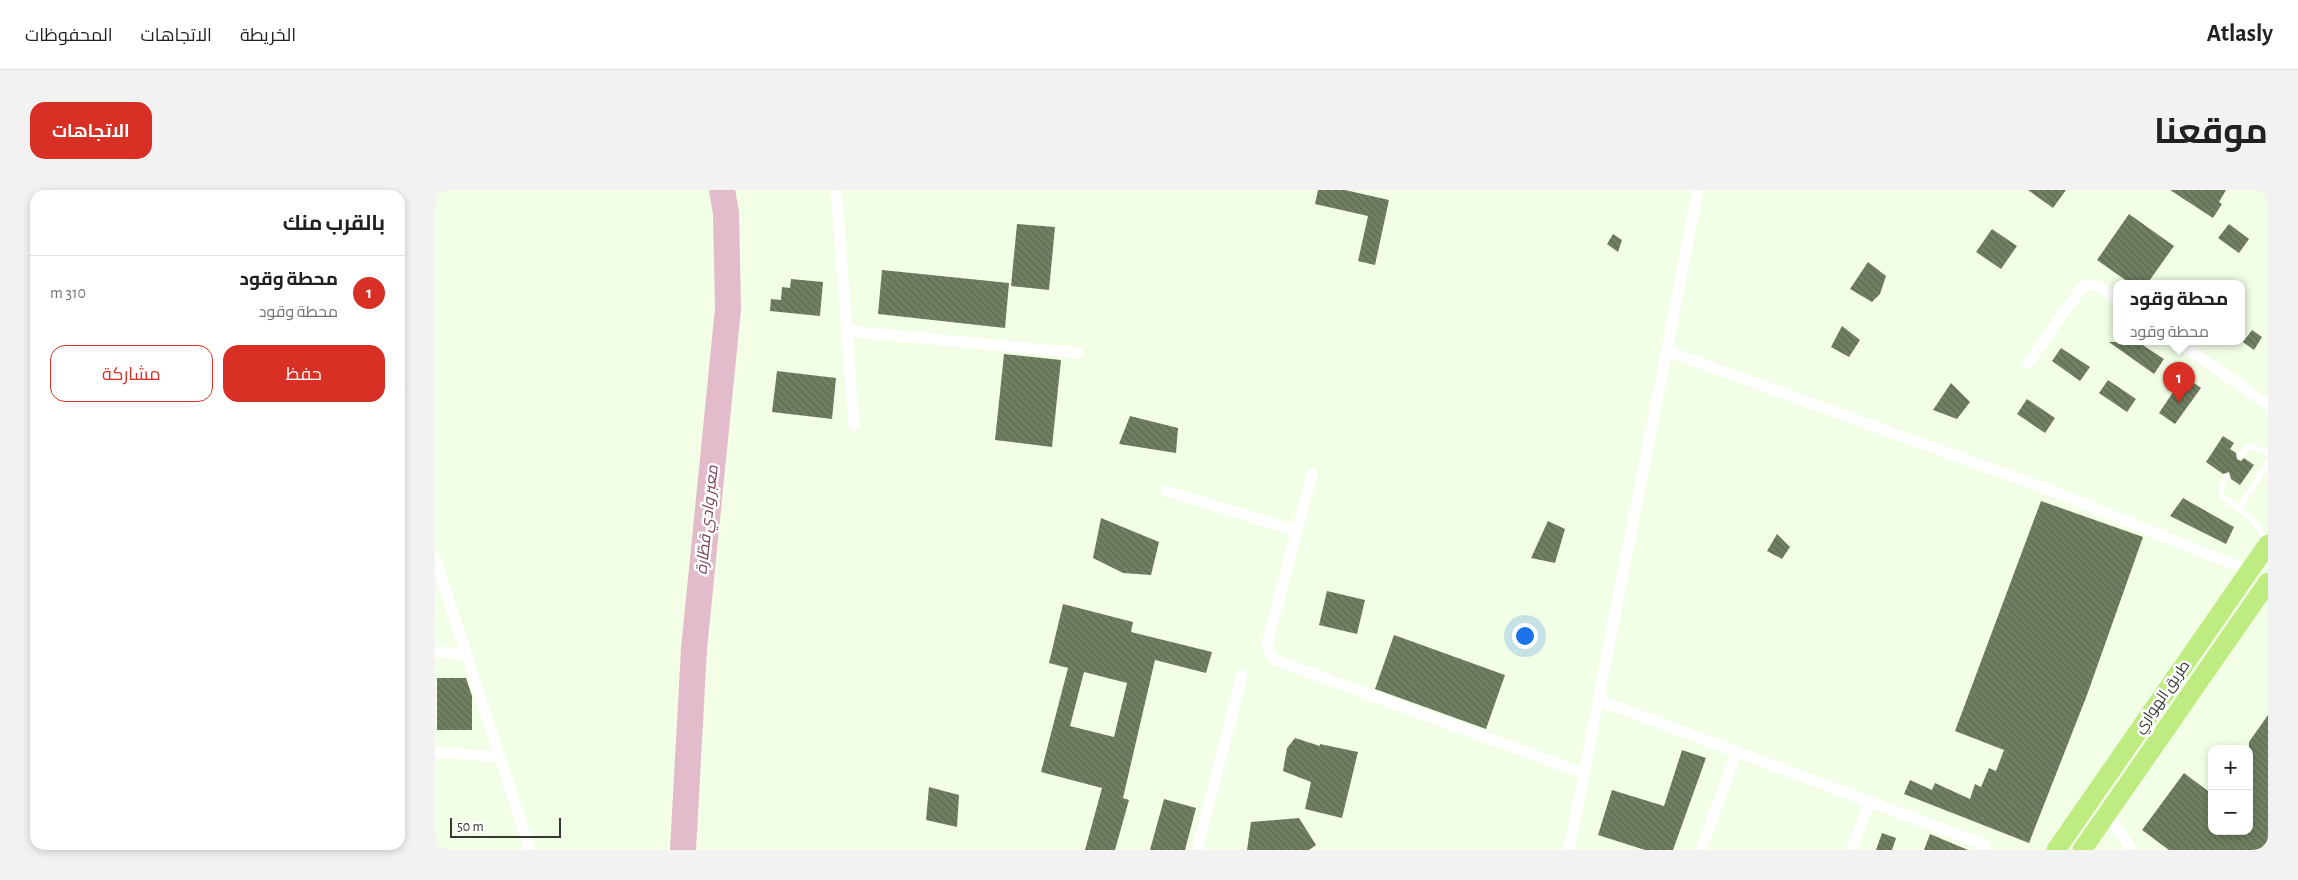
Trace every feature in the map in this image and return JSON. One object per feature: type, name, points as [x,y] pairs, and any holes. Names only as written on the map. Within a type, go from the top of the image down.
[{"type":"highway","name":"طريق الهواري","points":[[2056,850],[2268,544]]},
{"type":"highway","name":"طريق الهواري","points":[[2082,850],[2268,582]]},
{"type":"street","points":[[836,190],[854,425]]},
{"type":"street","points":[[1569,850],[1698,190]]},
{"type":"street","points":[[2028,364],[2083,286],[2088,284],[2097,286],[2113,296]]},
{"type":"street","points":[[847,331],[1078,353]]},
{"type":"street","points":[[2181,345],[2268,405]]},
{"type":"street","points":[[1667,351],[2038,486],[2249,571]]},
{"type":"street","points":[[1312,474],[1267,644],[1268,650],[1275,660],[1583,773]]},
{"type":"street","points":[[1166,491],[1297,532]]},
{"type":"street","points":[[435,558],[530,850]]},
{"type":"street","points":[[435,652],[467,654]]},
{"type":"street","points":[[1197,850],[1242,675]]},
{"type":"street","points":[[1598,700],[1870,801],[1985,846]]},
{"type":"street","points":[[1701,850],[1737,751]]},
{"type":"street","points":[[435,752],[499,757]]},
{"type":"street","points":[[1851,850],[1870,801]]},
{"type":"street","points":[[2107,814],[2132,850]]},
{"type":"lane","points":[[2240,456],[2249,446],[2268,453]]},
{"type":"lane","points":[[2239,509],[2268,462]]},
{"type":"lane","points":[[2227,476],[2221,492],[2225,499],[2256,524],[2268,544]]},
{"type":"building","points":[[1318,190],[1345,190],[1389,200],[1375,265],[1358,261],[1368,216],[1315,204]]},
{"type":"building","points":[[2028,190],[2066,190],[2053,208]]},
{"type":"building","points":[[2170,190],[2226,190],[2219,202],[2222,204],[2213,218]]},
{"type":"building","points":[[2129,214],[2174,246],[2150,280],[2125,280],[2097,260]]},
{"type":"building","points":[[1017,224],[1055,227],[1049,290],[1011,286]]},
{"type":"building","points":[[2229,224],[2249,239],[2239,253],[2218,238]]},
{"type":"building","points":[[1992,229],[2017,246],[2001,269],[1976,252]]},
{"type":"building","points":[[1613,234],[1622,240],[1618,252],[1607,244]]},
{"type":"building","points":[[1868,262],[1886,276],[1880,294],[1872,302],[1850,289]]},
{"type":"building","points":[[882,270],[1009,283],[1005,328],[878,314]]},
{"type":"building","points":[[791,279],[823,282],[820,316],[770,311],[771,299],[781,300],[782,287],[790,288]]},
{"type":"building","points":[[1842,326],[1860,340],[1849,357],[1831,347]]},
{"type":"building","points":[[2252,330],[2262,337],[2254,350],[2245,343],[2245,339]]},
{"type":"building","points":[[2113,345],[2143,345],[2164,359],[2154,374]]},
{"type":"building","points":[[2061,348],[2090,367],[2080,381],[2052,361]]},
{"type":"building","points":[[1004,354],[1061,360],[1052,447],[995,440]]},
{"type":"building","points":[[777,371],[836,378],[832,419],[772,412]]},
{"type":"building","points":[[2184,376],[2201,388],[2175,424],[2159,413]]},
{"type":"building","points":[[2108,380],[2136,399],[2127,412],[2099,393]]},
{"type":"building","points":[[1951,383],[1970,402],[1957,419],[1933,410]]},
{"type":"building","points":[[2027,399],[2055,418],[2045,433],[2017,414]]},
{"type":"building","points":[[1130,416],[1178,428],[1176,453],[1119,444]]},
{"type":"building","points":[[2223,436],[2234,443],[2230,449],[2236,453],[2237,459],[2241,461],[2244,458],[2254,465],[2240,485],[2231,479],[2229,472],[2223,474],[2206,462]]},
{"type":"building","points":[[2183,498],[2234,527],[2226,544],[2170,516]]},
{"type":"building","points":[[2041,501],[2143,537],[2087,695],[2029,843],[1904,794],[1910,780],[1932,790],[1935,783],[1970,799],[1975,784],[1981,787],[1989,768],[1996,771],[2004,750],[1955,731]]},
{"type":"building","points":[[1101,518],[1159,542],[1151,575],[1123,573],[1093,558]]},
{"type":"building","points":[[1548,521],[1565,529],[1555,563],[1531,558]]},
{"type":"building","points":[[1777,534],[1790,547],[1782,559],[1767,551]]},
{"type":"building","points":[[1327,591],[1365,600],[1357,634],[1319,625]]},
{"type":"building","points":[[1063,604],[1133,622],[1131,632],[1212,652],[1206,673],[1155,660],[1123,798],[1129,800],[1115,850],[1085,850],[1102,788],[1041,772],[1068,668],[1049,663]],"holes":[[[1084,672],[1127,683],[1114,737],[1070,726]]]},
{"type":"building","points":[[1394,635],[1505,675],[1486,729],[1375,689]]},
{"type":"building","points":[[437,678],[466,678],[472,696],[472,730],[437,730]]},
{"type":"building","points":[[2268,715],[2268,850],[2169,850],[2142,830],[2184,773],[2208,791],[2208,835],[2253,835],[2253,745],[2249,745],[2249,742]]},
{"type":"building","points":[[1295,738],[1320,746],[1320,744],[1358,752],[1342,818],[1305,809],[1311,782],[1283,771],[1287,748]]},
{"type":"building","points":[[1682,750],[1706,758],[1673,850],[1645,850],[1598,835],[1612,790],[1664,806]]},
{"type":"building","points":[[929,787],[959,795],[957,827],[926,820]]},
{"type":"building","points":[[1164,799],[1196,808],[1185,850],[1150,850]]},
{"type":"building","points":[[1299,818],[1316,845],[1309,850],[1247,850],[1251,822]]},
{"type":"building","points":[[1882,833],[1896,838],[1892,850],[1876,850]]},
{"type":"building","points":[[1930,834],[1968,850],[1924,850]]},
{"type":"waterway","name":"معبر وادي قطّارة","points":[[683,850],[694,649],[728,309],[726,213],[722,190]]},
{"type":"place","name":"محطة وقود","points":[[2179,403]]}]
